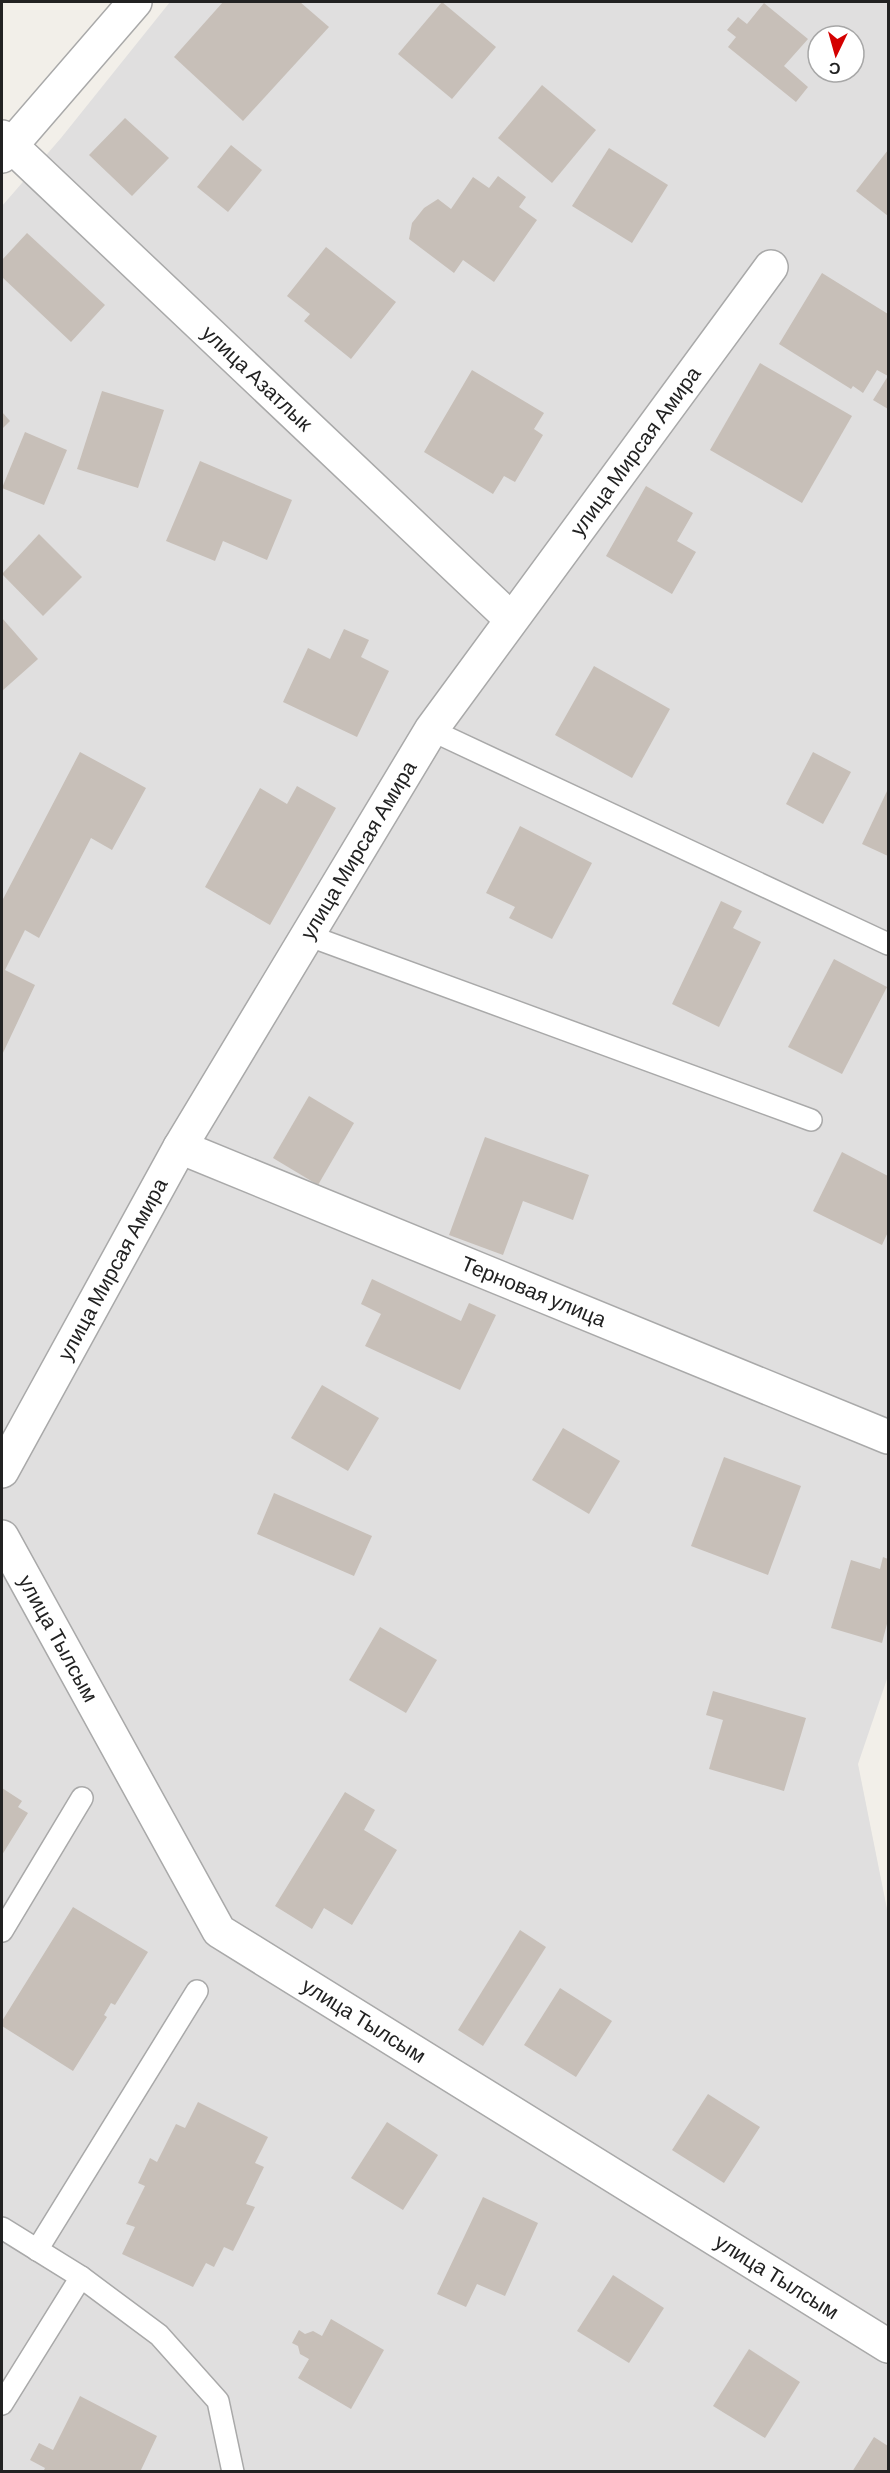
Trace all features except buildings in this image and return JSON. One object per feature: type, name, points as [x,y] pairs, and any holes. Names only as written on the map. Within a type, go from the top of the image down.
[{"type":"street","points":[[5,146],[135,2]]},
{"type":"street","name":"улица Азатлык","points":[[5,146],[511,619]]},
{"type":"street","name":"улица Мирсая Амира","points":[[2,1471],[180,1147],[431,730],[771,267]]},
{"type":"street","name":"Терновая улица","points":[[180,1147],[888,1437]]},
{"type":"street","name":"улица Тылсым","points":[[2,1537],[219,1931],[888,2346]]},
{"type":"lane","points":[[431,730],[888,944]]},
{"type":"lane","points":[[307,935],[811,1120]]},
{"type":"lane","points":[[2,1931],[82,1798]]},
{"type":"lane","points":[[37,2250],[197,1991]]},
{"type":"lane","points":[[2,2228],[81,2277],[159,2335],[218,2401],[233,2472]]},
{"type":"lane","points":[[2,2404],[81,2277]]},
{"type":"shaded area","points":[[170,2],[888,2],[888,1676],[858,1764],[888,1914],[888,2471],[2,2472],[2,206],[61,138]]}]
